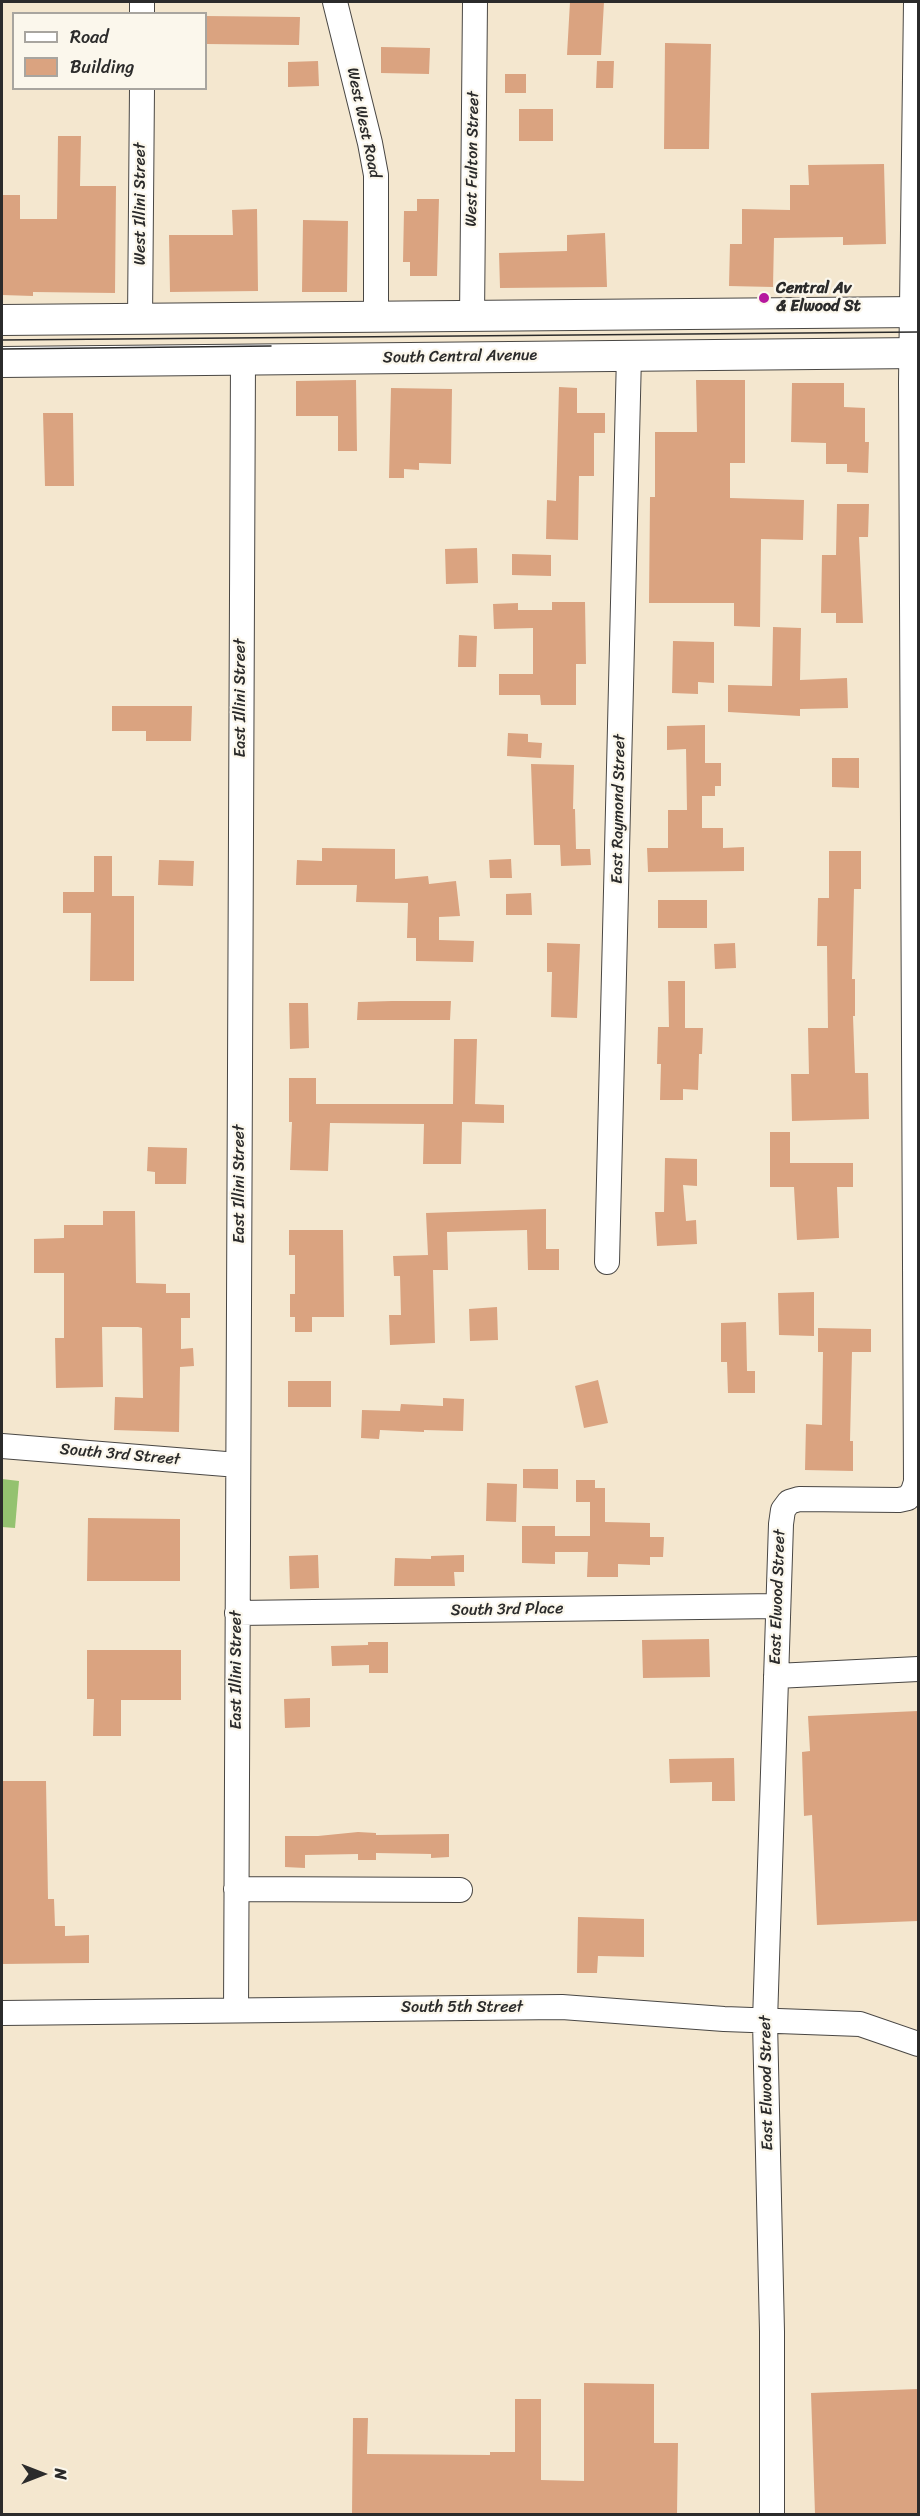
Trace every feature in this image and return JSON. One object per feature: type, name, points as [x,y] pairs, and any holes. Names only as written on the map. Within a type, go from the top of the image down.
[{"type":"main road","points":[[2,320],[472,317],[914,332]]},
{"type":"main road","name":"South Central Avenue","points":[[2,362],[629,355],[914,332]]},
{"type":"street","name":"West West Road","points":[[335,2],[376,175],[376,318]]},
{"type":"street","name":"West Fulton Street","points":[[472,317],[475,2]]},
{"type":"street","points":[[914,332],[916,2]]},
{"type":"street","name":"West Illini Street","points":[[140,320],[142,90]]},
{"type":"street","name":"East Elwood Street","points":[[772,2514],[772,2332],[765,2021],[781,1524],[783,1510],[789,1502],[799,1499],[899,1500],[908,1498],[916,1482],[914,332]]},
{"type":"street","name":"East Raymond Street","points":[[607,1262],[629,355]]},
{"type":"street","name":"East Illini Street","points":[[236,2010],[243,359]]},
{"type":"street","name":"South 3rd Street","points":[[2,1446],[238,1465]]},
{"type":"street","name":"South 3rd Place","points":[[237,1613],[777,1606]]},
{"type":"street","points":[[776,1676],[918,1669]]},
{"type":"street","points":[[236,1889],[460,1890]]},
{"type":"street","name":"South 5th Street","points":[[2,2013],[562,2007],[765,2021],[860,2024],[918,2044]]},
{"type":"green space","points":[[2,1479],[19,1481],[15,1528],[2,1527]]},
{"type":"building","points":[[570,2],[604,2],[601,55],[567,55]]},
{"type":"building","points":[[207,16],[300,17],[299,45],[207,44]]},
{"type":"building","points":[[665,43],[711,44],[709,149],[664,149]]},
{"type":"building","points":[[381,47],[430,48],[429,74],[381,73]]},
{"type":"building","points":[[318,61],[319,86],[288,87],[288,62]]},
{"type":"building","points":[[597,61],[614,61],[613,88],[596,88]]},
{"type":"building","points":[[505,74],[526,74],[526,93],[505,93]]},
{"type":"building","points":[[519,109],[553,109],[553,141],[519,141]]},
{"type":"building","points":[[58,136],[81,136],[80,186],[116,186],[115,293],[33,292],[33,296],[2,295],[2,195],[20,195],[20,219],[57,219]]},
{"type":"building","points":[[884,164],[886,244],[843,245],[843,237],[774,238],[773,287],[729,286],[730,244],[742,244],[742,209],[790,210],[790,185],[809,185],[808,165]]},
{"type":"building","points":[[417,199],[439,199],[437,276],[410,276],[410,262],[403,262],[404,211],[417,211]]},
{"type":"building","points":[[257,209],[258,291],[170,292],[169,235],[233,235],[232,210]]},
{"type":"building","points":[[303,220],[348,221],[347,292],[302,292]]},
{"type":"building","points":[[605,233],[607,287],[500,288],[499,253],[567,251],[567,235]]},
{"type":"building","points":[[356,380],[357,451],[338,451],[338,416],[296,416],[296,381]]},
{"type":"building","points":[[696,380],[745,380],[745,463],[730,463],[730,498],[804,500],[803,540],[761,539],[760,627],[734,626],[734,603],[649,603],[650,497],[655,497],[655,432],[697,432]]},
{"type":"building","points":[[792,383],[844,383],[844,407],[865,408],[865,442],[869,442],[868,473],[847,472],[847,464],[826,464],[826,443],[791,442]]},
{"type":"building","points":[[559,387],[577,388],[577,413],[605,413],[605,433],[594,433],[594,476],[579,476],[578,540],[546,539],[547,500],[556,501]]},
{"type":"building","points":[[391,388],[452,389],[451,464],[419,463],[419,470],[404,469],[404,478],[389,478]]},
{"type":"building","points":[[43,413],[73,413],[74,486],[45,486]]},
{"type":"building","points":[[837,504],[869,504],[868,537],[859,537],[863,623],[836,623],[836,613],[821,613],[822,555],[836,555]]},
{"type":"building","points":[[477,548],[478,583],[446,584],[445,549]]},
{"type":"building","points":[[512,554],[551,555],[551,576],[512,575]]},
{"type":"building","points":[[552,602],[585,602],[586,664],[576,664],[576,705],[541,705],[540,695],[499,695],[499,674],[533,674],[533,628],[494,629],[493,604],[518,603],[518,610],[552,610]]},
{"type":"building","points":[[773,627],[801,628],[800,680],[847,678],[848,708],[800,709],[800,716],[728,712],[728,685],[772,686]]},
{"type":"building","points":[[459,635],[477,636],[476,667],[458,667]]},
{"type":"building","points":[[673,641],[714,642],[714,683],[698,682],[698,694],[672,693]]},
{"type":"building","points":[[112,706],[192,706],[191,741],[146,741],[146,731],[112,731]]},
{"type":"building","points":[[705,725],[705,763],[721,763],[721,786],[715,786],[715,796],[702,796],[702,828],[723,828],[723,848],[744,847],[744,871],[648,872],[647,848],[668,848],[668,810],[687,810],[686,749],[667,750],[667,726]]},
{"type":"building","points":[[508,733],[528,734],[528,742],[542,743],[541,758],[507,756]]},
{"type":"building","points":[[832,758],[859,758],[859,788],[832,787]]},
{"type":"building","points":[[531,764],[574,765],[573,809],[575,809],[576,849],[590,849],[591,865],[561,866],[560,845],[534,845]]},
{"type":"building","points":[[322,848],[395,849],[395,879],[428,876],[429,884],[456,881],[460,916],[439,917],[439,940],[474,941],[473,962],[416,961],[416,938],[407,938],[408,903],[356,902],[357,885],[296,885],[297,860],[322,861]]},
{"type":"building","points":[[829,851],[861,851],[861,889],[854,889],[852,979],[855,979],[855,1016],[853,1016],[855,1073],[868,1073],[869,1119],[792,1121],[791,1074],[809,1074],[808,1028],[828,1028],[827,946],[817,946],[818,898],[829,898]]},
{"type":"building","points":[[94,856],[112,856],[112,896],[134,896],[134,981],[90,981],[91,913],[63,913],[63,892],[94,892]]},
{"type":"building","points":[[511,859],[512,878],[490,878],[489,860]]},
{"type":"building","points":[[159,860],[194,861],[193,886],[158,885]]},
{"type":"building","points":[[531,893],[532,915],[506,915],[506,894]]},
{"type":"building","points":[[658,900],[707,900],[707,928],[658,928]]},
{"type":"building","points":[[547,943],[580,944],[577,1018],[551,1017],[552,972],[547,972]]},
{"type":"building","points":[[735,943],[736,968],[715,969],[714,944]]},
{"type":"building","points":[[668,981],[685,981],[685,1028],[703,1028],[702,1054],[699,1054],[698,1090],[683,1089],[683,1100],[660,1100],[661,1064],[657,1064],[658,1027],[669,1027]]},
{"type":"building","points":[[451,1001],[450,1020],[357,1020],[358,1002]]},
{"type":"building","points":[[289,1003],[308,1003],[309,1048],[290,1049]]},
{"type":"building","points":[[454,1039],[477,1039],[475,1104],[504,1105],[504,1123],[462,1122],[461,1164],[423,1164],[424,1124],[330,1123],[328,1171],[290,1170],[292,1122],[289,1122],[289,1078],[316,1078],[316,1104],[453,1104]]},
{"type":"building","points":[[770,1132],[790,1132],[790,1163],[853,1163],[853,1187],[837,1187],[839,1238],[797,1240],[794,1187],[770,1187]]},
{"type":"building","points":[[148,1147],[187,1148],[186,1184],[155,1184],[155,1172],[147,1171]]},
{"type":"building","points":[[665,1158],[697,1159],[697,1186],[683,1185],[686,1221],[696,1220],[697,1244],[657,1246],[655,1212],[664,1212]]},
{"type":"building","points":[[546,1209],[546,1249],[559,1249],[559,1270],[528,1270],[527,1230],[447,1232],[448,1270],[433,1270],[435,1343],[390,1345],[389,1315],[401,1315],[400,1276],[394,1276],[393,1256],[428,1255],[426,1213]]},
{"type":"building","points":[[103,1211],[135,1211],[136,1283],[166,1284],[166,1293],[190,1293],[190,1318],[181,1318],[181,1349],[193,1348],[194,1366],[180,1367],[179,1432],[114,1430],[115,1397],[143,1398],[142,1328],[102,1327],[103,1387],[56,1388],[55,1338],[64,1338],[64,1273],[34,1273],[34,1239],[64,1238],[64,1225],[103,1225]]},
{"type":"building","points":[[289,1230],[343,1230],[344,1317],[312,1317],[312,1332],[295,1332],[295,1317],[290,1317],[290,1294],[295,1294],[295,1255],[289,1255]]},
{"type":"building","points":[[814,1292],[814,1336],[779,1335],[778,1293]]},
{"type":"building","points":[[497,1307],[498,1340],[470,1341],[469,1309]]},
{"type":"building","points":[[746,1322],[747,1371],[755,1371],[755,1393],[728,1393],[727,1362],[721,1362],[721,1323]]},
{"type":"building","points":[[818,1328],[871,1329],[871,1352],[852,1352],[850,1441],[853,1441],[853,1471],[805,1470],[806,1424],[822,1425],[823,1352],[818,1352]]},
{"type":"building","points":[[598,1380],[608,1423],[584,1428],[575,1386]]},
{"type":"building","points":[[288,1381],[331,1381],[331,1407],[288,1407]]},
{"type":"building","points":[[443,1398],[464,1399],[463,1431],[380,1430],[379,1439],[361,1438],[362,1410],[400,1411],[401,1404],[443,1406]]},
{"type":"building","points":[[523,1469],[558,1469],[558,1489],[523,1488]]},
{"type":"building","points":[[576,1480],[595,1480],[595,1488],[605,1488],[605,1522],[650,1523],[650,1537],[664,1537],[663,1557],[650,1557],[650,1565],[618,1564],[618,1577],[587,1577],[588,1552],[555,1552],[555,1564],[522,1563],[522,1526],[555,1526],[555,1536],[590,1536],[590,1502],[576,1502]]},
{"type":"building","points":[[487,1483],[517,1484],[516,1522],[486,1521]]},
{"type":"building","points":[[88,1518],[180,1519],[180,1581],[87,1581]]},
{"type":"building","points":[[318,1555],[319,1588],[290,1589],[289,1556]]},
{"type":"building","points":[[464,1555],[464,1572],[454,1572],[455,1586],[394,1586],[395,1558],[431,1559],[431,1556]]},
{"type":"building","points":[[709,1639],[710,1677],[643,1678],[642,1640]]},
{"type":"building","points":[[368,1642],[388,1642],[388,1673],[369,1673],[369,1665],[332,1666],[331,1646],[368,1645]]},
{"type":"building","points":[[87,1650],[181,1650],[181,1700],[121,1700],[121,1736],[93,1736],[94,1699],[87,1699]]},
{"type":"building","points":[[310,1698],[310,1727],[285,1728],[284,1699]]},
{"type":"building","points":[[918,1711],[918,1921],[817,1925],[812,1815],[804,1816],[802,1752],[810,1751],[808,1716]]},
{"type":"building","points":[[734,1758],[735,1801],[712,1801],[712,1782],[670,1783],[669,1759]]},
{"type":"building","points":[[2,1781],[46,1781],[48,1899],[54,1899],[55,1926],[65,1926],[65,1936],[89,1935],[89,1963],[2,1964]]},
{"type":"building","points":[[358,1832],[376,1833],[376,1835],[449,1834],[449,1857],[431,1858],[431,1854],[376,1853],[376,1860],[358,1860],[358,1854],[305,1855],[305,1868],[285,1867],[285,1836],[318,1836]]},
{"type":"building","points":[[578,1917],[644,1919],[644,1957],[598,1956],[597,1973],[577,1973]]},
{"type":"building","points":[[584,2383],[654,2384],[654,2443],[678,2443],[677,2514],[352,2514],[353,2418],[368,2418],[367,2454],[490,2455],[490,2452],[515,2452],[515,2399],[541,2399],[541,2480],[584,2481]]},
{"type":"building","points":[[918,2389],[918,2514],[815,2514],[811,2393]]},
{"type":"tram line","points":[[2,340],[918,332]]},
{"type":"tram line","points":[[2,349],[271,346]]},
{"type":"place","name":"Central Av & Elwood St","points":[[764,298]]}]
